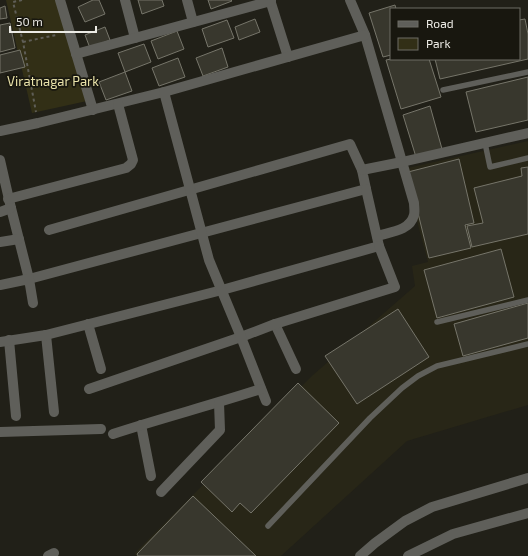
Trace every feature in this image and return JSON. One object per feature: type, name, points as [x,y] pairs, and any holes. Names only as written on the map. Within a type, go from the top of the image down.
[{"type":"street","points":[[60,0],[93,110]]},
{"type":"street","points":[[124,0],[135,38]]},
{"type":"street","points":[[187,0],[193,22]]},
{"type":"street","points":[[76,54],[271,0],[288,57]]},
{"type":"street","points":[[350,0],[365,35],[414,202],[414,215],[411,222],[404,229],[377,236]]},
{"type":"street","points":[[0,131],[164,92],[365,35]]},
{"type":"street","points":[[164,92],[210,260],[266,401]]},
{"type":"street","points":[[0,212],[10,204],[126,168],[131,164],[132,160],[118,104]]},
{"type":"street","points":[[362,170],[528,133]]},
{"type":"street","points":[[49,230],[350,144],[362,170],[377,236],[395,287],[275,324],[89,389]]},
{"type":"street","points":[[0,164],[29,279],[33,303]]},
{"type":"street","points":[[0,285],[29,279],[366,189]]},
{"type":"street","points":[[0,242],[19,239]]},
{"type":"street","points":[[16,416],[4,341],[46,335],[222,290],[380,246]]},
{"type":"street","points":[[88,324],[101,369]]},
{"type":"street","points":[[275,324],[296,369]]},
{"type":"street","points":[[46,335],[54,412]]},
{"type":"street","points":[[113,434],[220,403],[261,389]]},
{"type":"street","points":[[161,492],[220,430],[220,403]]},
{"type":"street","points":[[141,425],[151,476]]},
{"type":"street","points":[[0,432],[101,429]]},
{"type":"street","points":[[360,556],[405,521],[432,507],[528,478]]},
{"type":"street","points":[[408,556],[453,534],[528,513]]},
{"type":"lane","points":[[443,90],[528,72]]},
{"type":"lane","points":[[485,143],[490,167],[528,158]]},
{"type":"lane","points":[[437,322],[528,300]]},
{"type":"lane","points":[[268,526],[370,418],[402,388],[418,376],[437,366],[528,344]]},
{"type":"path","points":[[22,0],[13,2],[23,42],[38,123]]},
{"type":"path","points":[[23,42],[56,35]]},
{"type":"shaded area","points":[[528,141],[528,405],[407,441],[281,556],[136,556],[135,553],[313,375],[415,286],[412,266],[428,262],[403,169]]},
{"type":"green space","name":"Viratnagar Park","points":[[6,0],[59,0],[87,101],[32,113]]},
{"type":"building","points":[[93,0],[99,0],[105,14],[85,22],[78,7]]},
{"type":"building","points":[[138,0],[162,0],[164,6],[142,14]]},
{"type":"building","points":[[208,0],[231,0],[232,1],[211,9]]},
{"type":"building","points":[[395,5],[396,8],[390,8],[390,55],[383,57],[369,13]]},
{"type":"building","points":[[5,6],[7,18],[0,19],[0,8]]},
{"type":"building","points":[[255,19],[260,32],[239,40],[235,27]]},
{"type":"building","points":[[525,19],[528,34],[528,59],[440,79],[435,60],[520,60],[520,20]]},
{"type":"building","points":[[227,20],[234,38],[208,47],[202,29]]},
{"type":"building","points":[[10,23],[15,48],[0,52],[0,25]]},
{"type":"building","points":[[105,27],[110,40],[90,48],[85,35]]},
{"type":"building","points":[[177,31],[184,49],[158,59],[151,41]]},
{"type":"building","points":[[144,44],[151,62],[125,72],[118,53]]},
{"type":"building","points":[[222,48],[228,67],[203,76],[196,58]]},
{"type":"building","points":[[20,50],[25,67],[0,73],[0,55]]},
{"type":"building","points":[[178,58],[185,77],[159,86],[152,68]]},
{"type":"building","points":[[386,60],[429,60],[441,97],[401,109]]},
{"type":"building","points":[[125,72],[132,91],[106,100],[99,82]]},
{"type":"building","points":[[528,77],[528,120],[476,132],[466,92]]},
{"type":"building","points":[[430,106],[442,149],[416,157],[403,115]]},
{"type":"building","points":[[459,159],[474,223],[465,225],[471,248],[429,258],[408,172]]},
{"type":"building","points":[[528,167],[528,234],[472,247],[467,226],[483,223],[474,188],[522,176],[521,168]]},
{"type":"building","points":[[501,249],[514,297],[437,318],[424,270]]},
{"type":"building","points":[[528,303],[528,338],[463,356],[454,324]]},
{"type":"building","points":[[398,309],[429,357],[357,404],[325,356]]},
{"type":"building","points":[[298,383],[339,423],[251,513],[240,503],[232,512],[201,482]]},
{"type":"building","points":[[193,496],[256,556],[138,556],[137,554]]}]
